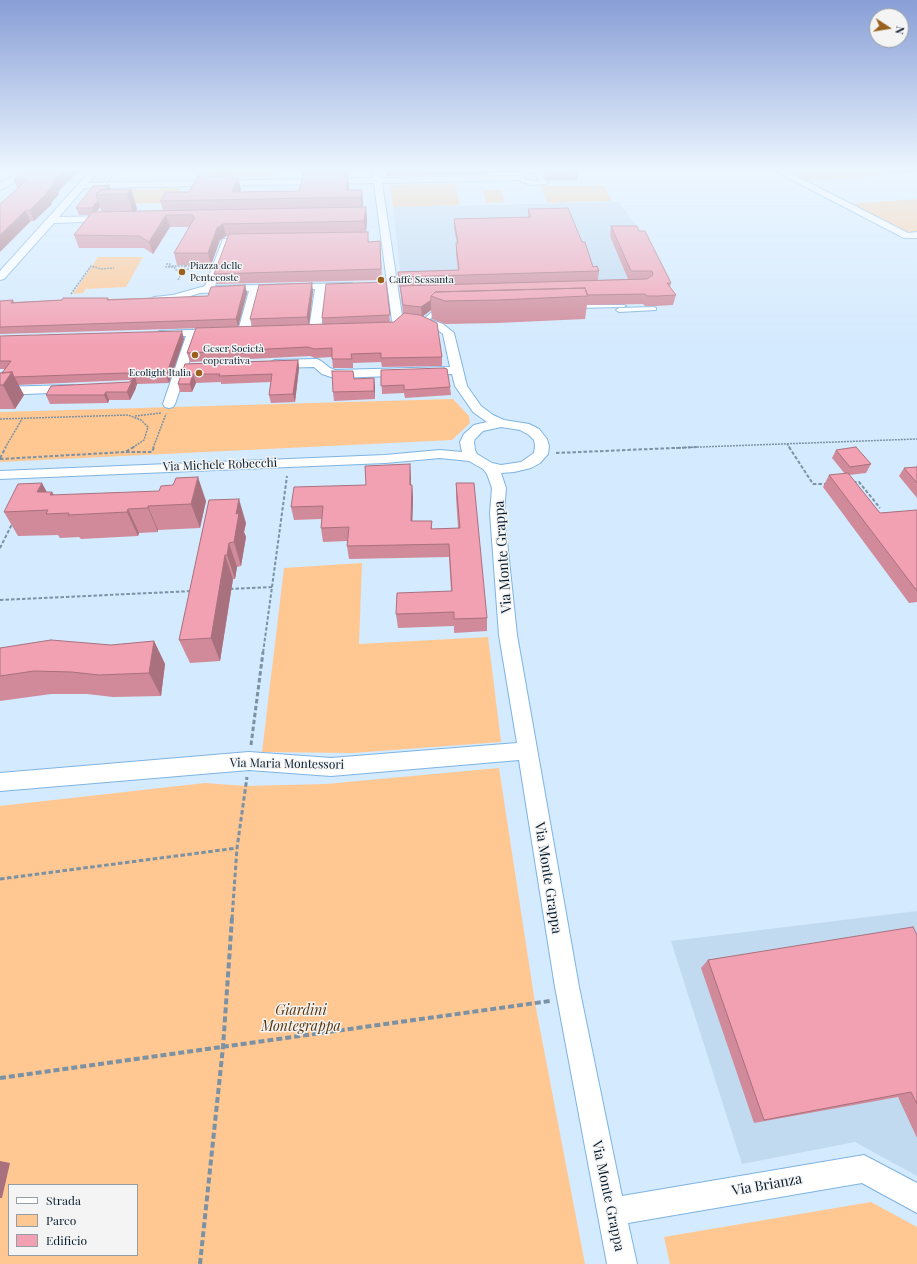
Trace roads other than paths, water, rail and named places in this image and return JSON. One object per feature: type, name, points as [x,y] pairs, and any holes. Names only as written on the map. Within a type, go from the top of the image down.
[{"type":"street","points":[[0,278],[45,228]]},
{"type":"street","points":[[368,328],[391,327],[398,322],[400,318],[390,287],[380,228]]},
{"type":"street","points":[[891,228],[907,236],[917,235]]},
{"type":"street","points":[[209,288],[226,242],[229,240],[260,239]]},
{"type":"street","points":[[142,300],[170,298],[209,288],[360,285]]},
{"type":"street","points":[[321,286],[311,329],[330,329]]},
{"type":"street","points":[[147,334],[248,331],[255,287]]},
{"type":"street","points":[[390,287],[406,292]]},
{"type":"street","points":[[428,318],[448,333],[461,386],[477,409],[488,418],[500,423]]},
{"type":"street","points":[[168,409],[193,333]]},
{"type":"street","points":[[264,364],[318,363],[326,371],[334,374],[457,370]]},
{"type":"street","points":[[181,368],[196,367]]},
{"type":"street","points":[[0,391],[84,388]]},
{"type":"street","points":[[477,409],[482,423],[479,428]]},
{"type":"street","points":[[500,423],[513,424],[534,432],[540,439],[542,446],[541,454],[535,460],[526,465],[501,469],[488,466],[472,457],[468,450],[467,442],[473,432],[479,428],[500,423]]},
{"type":"street","name":"Via Michele Robecchi","points":[[440,454],[459,448],[467,442]]},
{"type":"street","name":"Via Michele Robecchi","points":[[0,475],[377,459],[440,454],[472,457]]},
{"type":"street","name":"Via Monte Grappa","points":[[488,466],[494,473],[499,488],[497,513],[508,635],[527,751],[567,987],[610,1212],[622,1264]]},
{"type":"street","name":"Via Monte Grappa","points":[[499,488],[514,468]]},
{"type":"street","name":"Via Maria Montessori","points":[[0,782],[249,761],[331,767],[527,751]]},
{"type":"street","name":"Via Brianza","points":[[610,1212],[864,1169],[917,1199]]},
{"type":"lane","points":[[624,306],[569,309],[654,309]]},
{"type":"lane","points":[[411,318],[428,318],[448,313]]},
{"type":"place","name":"Piazza delle Pentecoste","points":[[182,272]]},
{"type":"place","name":"Caffè Sessanta","points":[[381,280]]},
{"type":"place","name":"Geser Società coperativa","points":[[195,355]]},
{"type":"place","name":"Ecolight Italia","points":[[199,373]]},
{"type":"park label","name":"Giardini Montegrappa","points":[[301,1020]]}]
